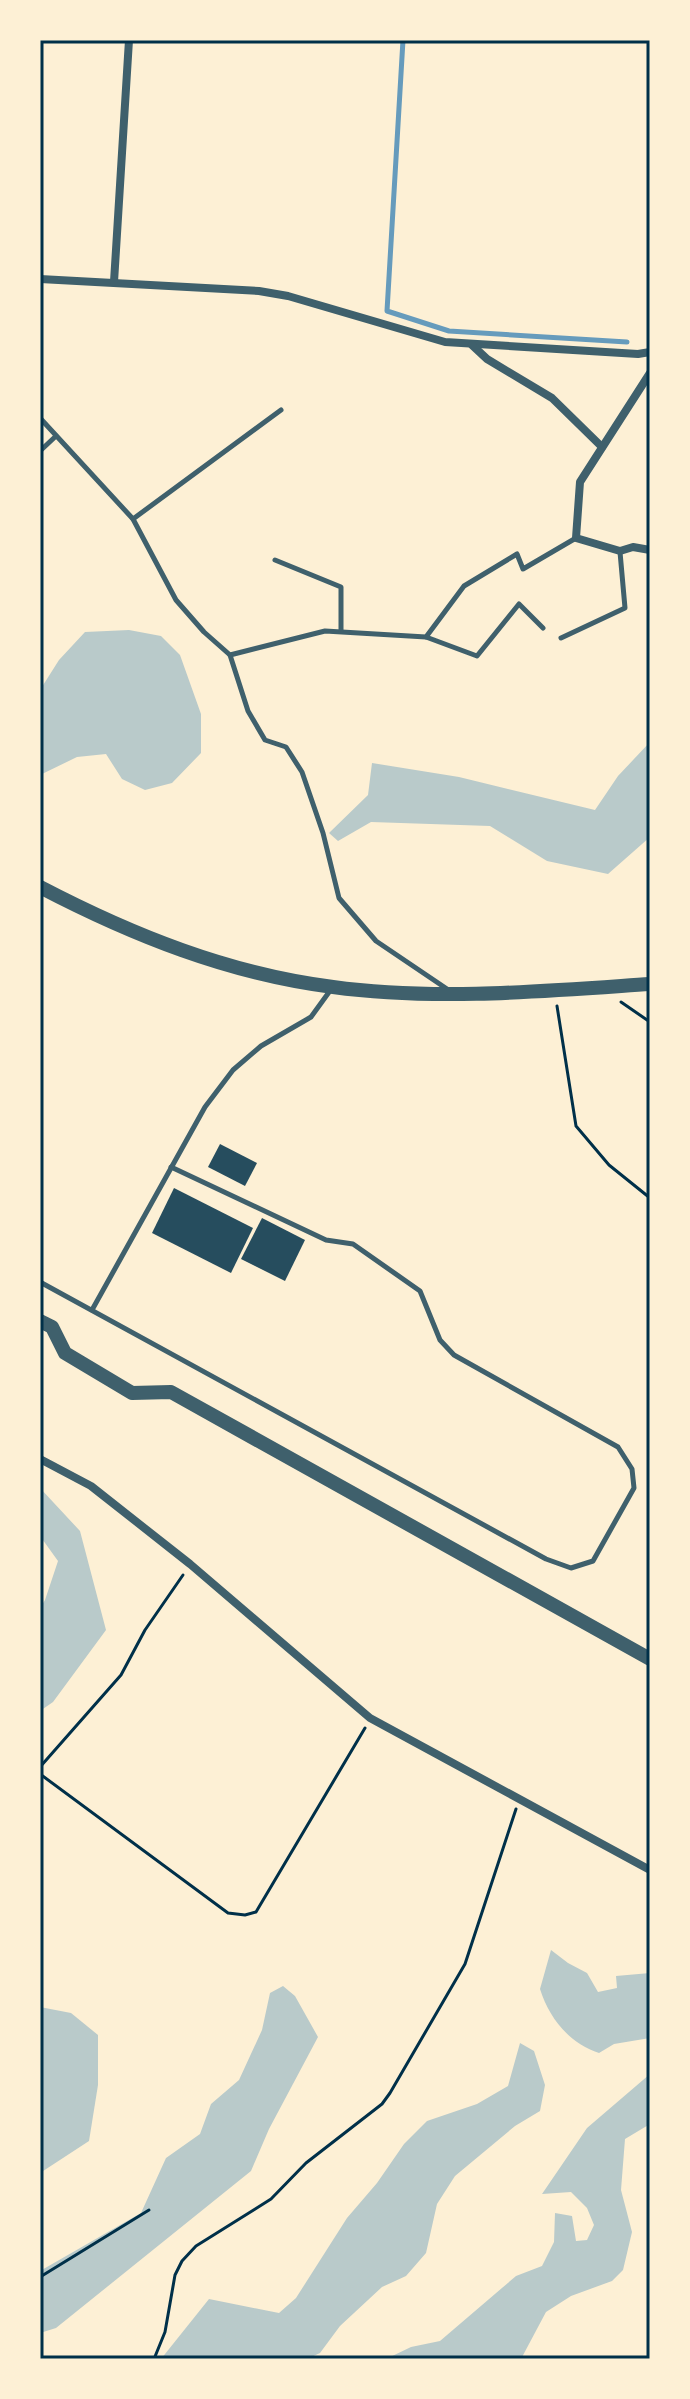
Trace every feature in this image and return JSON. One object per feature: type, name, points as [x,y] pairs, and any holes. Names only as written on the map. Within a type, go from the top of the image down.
[{"type":"street","points":[[114,282],[129,40]]},
{"type":"street","points":[[40,279],[273,293],[445,342],[638,354],[650,352]]},
{"type":"street","points":[[472,345],[487,359],[552,398],[602,447]]},
{"type":"street","points":[[650,373],[580,482],[576,538],[620,551],[633,547],[650,550]]},
{"type":"street","points":[[40,887],[149,940],[216,962],[333,987],[454,994],[650,984]]},
{"type":"street","points":[[40,1321],[52,1327],[65,1353],[132,1393],[171,1392],[650,1659]]},
{"type":"street","points":[[40,1459],[91,1486],[190,1564],[370,1718],[650,1870]]},
{"type":"lane","points":[[133,519],[281,410]]},
{"type":"lane","points":[[40,418],[133,519],[176,600],[204,632],[230,655],[248,711],[265,740],[286,747],[302,772],[323,833],[339,898],[376,941],[454,994]]},
{"type":"lane","points":[[40,451],[56,436]]},
{"type":"lane","points":[[426,637],[464,586],[517,554],[523,569],[576,538]]},
{"type":"lane","points":[[561,638],[625,608],[620,551]]},
{"type":"lane","points":[[275,560],[341,587],[341,631]]},
{"type":"lane","points":[[230,655],[325,631],[341,631],[426,637],[477,656],[519,604],[543,628]]},
{"type":"lane","points":[[92,1310],[205,1107],[233,1070],[261,1046],[311,1017],[333,987]]},
{"type":"lane","points":[[40,1282],[532,1552],[571,1568],[593,1561],[634,1488],[632,1469],[618,1447],[454,1355],[440,1340],[420,1291],[353,1244],[326,1240],[171,1167]]},
{"type":"path","points":[[602,987],[633,1013],[650,1022]]},
{"type":"path","points":[[554,990],[576,1126],[609,1165],[650,1198]]},
{"type":"path","points":[[40,1767],[121,1675],[145,1630],[190,1564]]},
{"type":"path","points":[[40,1774],[228,1913],[245,1915],[256,1912],[370,1718]]},
{"type":"path","points":[[154,2359],[165,2332],[175,2275],[182,2261],[196,2246],[271,2199],[306,2163],[382,2104],[390,2093],[465,1964],[519,1799]]},
{"type":"path","points":[[40,2277],[149,2210]]},
{"type":"shaded area","points":[[129,630],[161,636],[180,655],[201,714],[201,753],[172,783],[145,790],[122,779],[106,754],[77,757],[40,775],[40,690],[59,660],[85,632]]},
{"type":"shaded area","points":[[650,742],[650,837],[608,874],[547,861],[490,826],[371,822],[338,841],[329,833],[368,795],[372,763],[459,777],[595,810],[618,776]]},
{"type":"shaded area","points":[[40,1488],[80,1531],[106,1630],[53,1702],[40,1711],[40,1608],[58,1561],[40,1536]]},
{"type":"shaded area","points":[[551,1950],[587,1973],[598,1992],[617,1988],[616,1976],[650,1973],[650,2038],[614,2044],[599,2053],[570,2036],[555,2020],[540,1989]]},
{"type":"shaded area","points":[[283,1986],[295,1996],[318,2037],[269,2129],[251,2171],[56,2328],[40,2333],[40,2271],[141,2213],[166,2158],[200,2134],[211,2104],[239,2080],[262,2030],[270,1993]]},
{"type":"shaded area","points":[[40,2007],[71,2013],[98,2035],[98,2085],[89,2141],[40,2173]]},
{"type":"shaded area","points":[[520,2043],[534,2051],[545,2085],[540,2111],[515,2126],[455,2176],[437,2204],[426,2253],[406,2276],[382,2287],[340,2326],[320,2353],[307,2359],[161,2359],[209,2299],[279,2313],[296,2298],[347,2218],[377,2183],[404,2144],[427,2121],[477,2104],[508,2086]]},
{"type":"shaded area","points":[[650,2074],[650,2124],[625,2139],[621,2190],[632,2232],[623,2270],[612,2281],[571,2296],[546,2312],[521,2359],[386,2359],[411,2347],[440,2341],[516,2276],[542,2266],[554,2242],[555,2213],[572,2216],[576,2241],[587,2240],[594,2225],[587,2208],[571,2192],[542,2194],[587,2128]]},
{"type":"building","points":[[220,1144],[257,1163],[245,1186],[208,1167]]},
{"type":"building","points":[[174,1188],[253,1228],[231,1273],[152,1233]]},
{"type":"building","points":[[262,1218],[305,1240],[285,1281],[241,1259]]},
{"type":"waterway","points":[[403,40],[387,311],[449,331],[627,342]]}]
